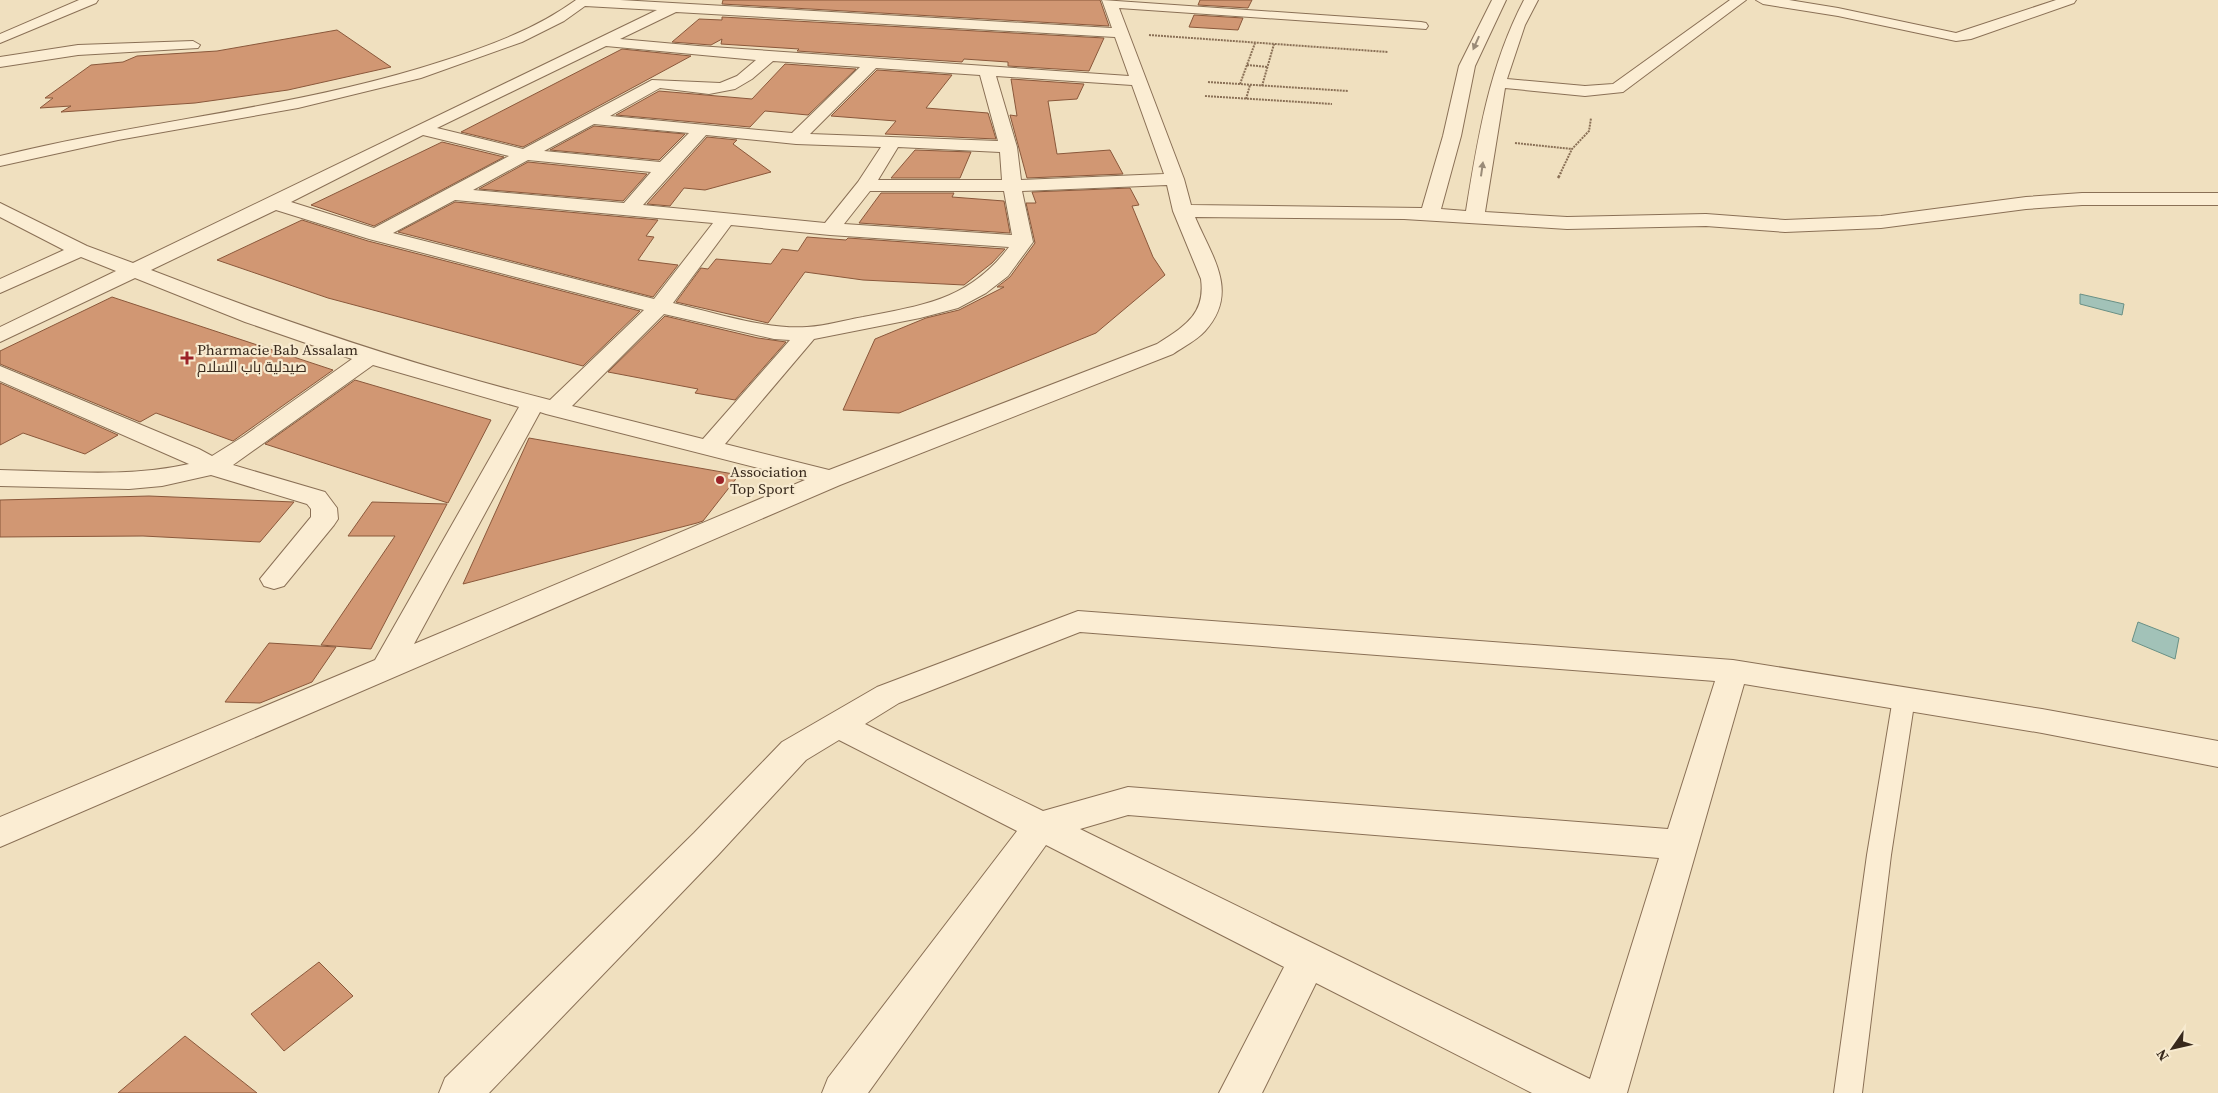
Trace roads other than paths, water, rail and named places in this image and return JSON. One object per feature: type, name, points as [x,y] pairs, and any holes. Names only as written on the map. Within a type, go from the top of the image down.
[{"type":"street","points":[[0,39],[90,0]]},
{"type":"street","points":[[0,336],[275,203],[604,40],[693,0]]},
{"type":"street","points":[[1274,15],[1278,0]]},
{"type":"street","points":[[1430,214],[1452,136],[1467,66],[1485,25],[1499,0]]},
{"type":"street","points":[[1475,218],[1489,118],[1510,43],[1531,0]]},
{"type":"street","points":[[1499,83],[1585,91],[1617,89],[1739,0]]},
{"type":"street","points":[[1763,0],[1838,12],[1956,37],[1966,36],[2069,0]]},
{"type":"street","points":[[0,161],[72,144],[312,100],[386,84],[457,62],[502,45],[548,24],[584,1],[1122,33]]},
{"type":"street","points":[[0,832],[831,479],[1145,358],[1182,339],[1196,328],[1211,304],[1213,291],[1211,279],[1183,211],[1175,179],[1110,2],[1421,26]]},
{"type":"street","points":[[604,40],[629,45],[698,51],[1139,81]]},
{"type":"street","points":[[1,63],[78,50],[193,46]]},
{"type":"street","points":[[376,236],[658,83],[698,51]]},
{"type":"street","points":[[658,83],[710,88],[730,86],[738,82],[770,55]]},
{"type":"street","points":[[796,139],[873,62]]},
{"type":"street","points":[[275,203],[376,236],[659,307],[774,332],[807,334],[920,312],[950,303],[979,289],[1001,272],[1024,242],[1012,186],[1008,147],[987,70]]},
{"type":"street","points":[[590,119],[796,139],[1008,147]]},
{"type":"street","points":[[421,129],[526,155],[664,168]]},
{"type":"street","points":[[629,209],[664,168],[702,129]]},
{"type":"street","points":[[830,230],[865,185],[894,142]]},
{"type":"street","points":[[865,185],[1012,186],[1175,179]]},
{"type":"street","points":[[454,194],[629,209],[830,230],[1024,242]]},
{"type":"street","points":[[1183,211],[1430,214],[1567,223],[1706,220],[1810,226],[1881,222],[2026,203],[2082,199],[2218,199]]},
{"type":"street","points":[[0,209],[80,250],[262,320],[369,357],[544,406],[831,479]]},
{"type":"street","points":[[386,667],[544,406],[659,307],[725,220]]},
{"type":"street","points":[[0,287],[80,250]]},
{"type":"street","points":[[708,448],[807,334]]},
{"type":"street","points":[[0,478],[129,481],[162,478],[212,466],[253,441],[369,357]]},
{"type":"street","points":[[0,373],[190,454],[212,466],[316,498],[324,508],[325,519],[274,579]]},
{"type":"street","points":[[460,1093],[706,844],[794,751],[888,695],[1078,621],[1733,671],[1904,698],[2218,754]]},
{"type":"street","points":[[1606,1093],[1733,671]]},
{"type":"street","points":[[838,725],[1575,1093]]},
{"type":"street","points":[[843,1093],[1040,826],[1128,801],[1680,845]]},
{"type":"street","points":[[1240,1093],[1308,959]]},
{"type":"lane","points":[[1848,1093],[1879,855],[1904,698]]},
{"type":"water","points":[[2080,294],[2124,304],[2122,315],[2080,304]]},
{"type":"water","points":[[2138,622],[2179,638],[2175,659],[2132,641]]},
{"type":"place","name":"Pharmacie Bab Assalam صيدلية باب السلام","points":[[187,358]]},
{"type":"place","name":"Association Top Sport","points":[[720,480]]}]
